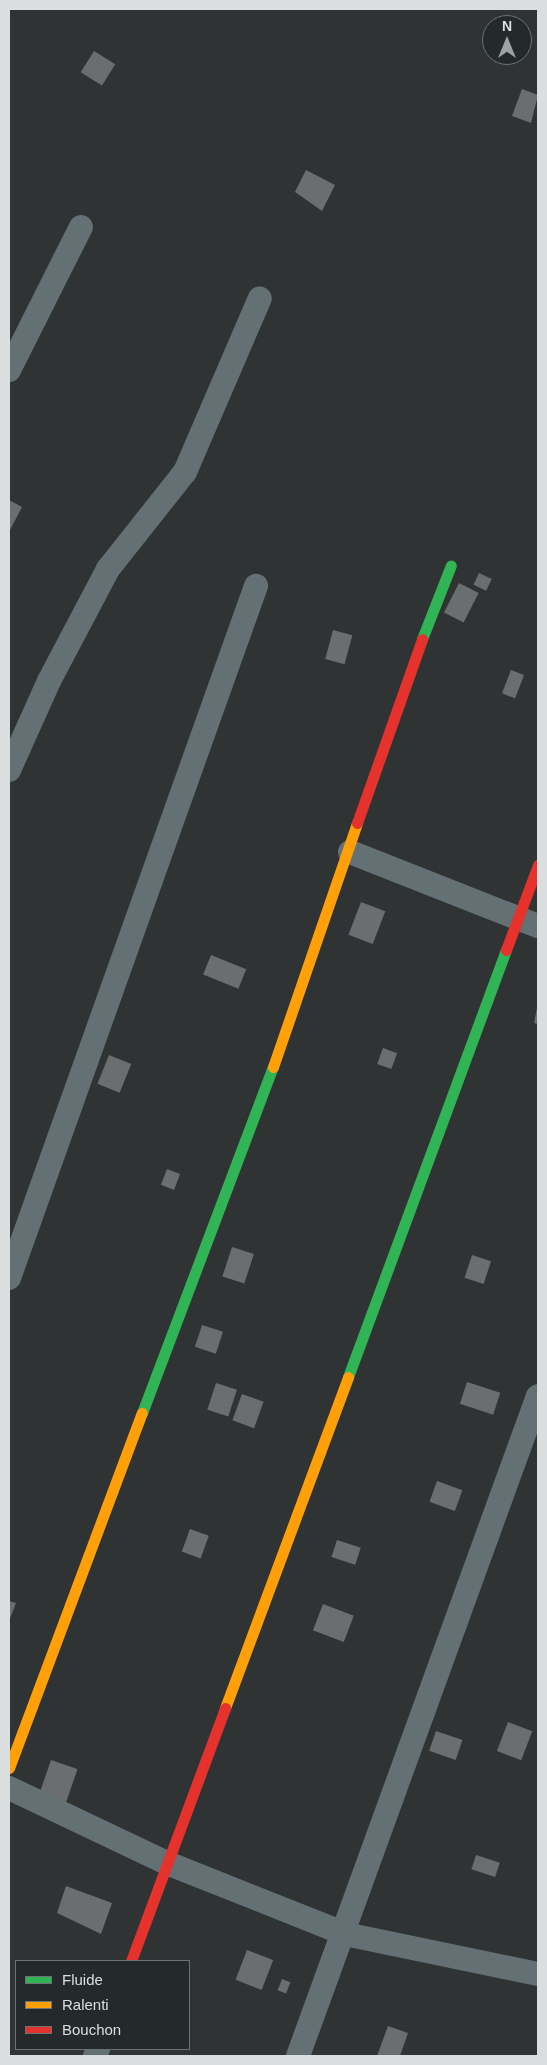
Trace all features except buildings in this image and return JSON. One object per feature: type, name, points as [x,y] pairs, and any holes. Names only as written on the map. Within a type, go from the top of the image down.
[{"type":"street","points":[[9,370],[81,227]]},
{"type":"street","points":[[9,770],[49,681],[108,569],[185,472],[260,298]]},
{"type":"street","points":[[9,1768],[350,852],[400,695],[451,564]]},
{"type":"street","points":[[9,1278],[256,586]]},
{"type":"street","points":[[350,852],[529,922]]},
{"type":"street","points":[[131,1960],[529,922],[538,865]]},
{"type":"street","points":[[298,2056],[345,1934],[538,1396]]},
{"type":"street","points":[[9,1788],[167,1863],[345,1934],[538,1974]]},
{"type":"traffic: fast","points":[[422,639],[451,565]]},
{"type":"traffic: fast","points":[[348,1377],[506,950]]},
{"type":"traffic: fast","points":[[142,1413],[273,1067]]},
{"type":"traffic: slow","points":[[273,1067],[357,823]]},
{"type":"traffic: slow","points":[[225,1708],[348,1377]]},
{"type":"traffic: slow","points":[[9,1768],[142,1413]]},
{"type":"traffic: jam","points":[[357,823],[422,639]]},
{"type":"traffic: jam","points":[[506,950],[538,865]]},
{"type":"traffic: jam","points":[[131,1960],[225,1708]]}]
